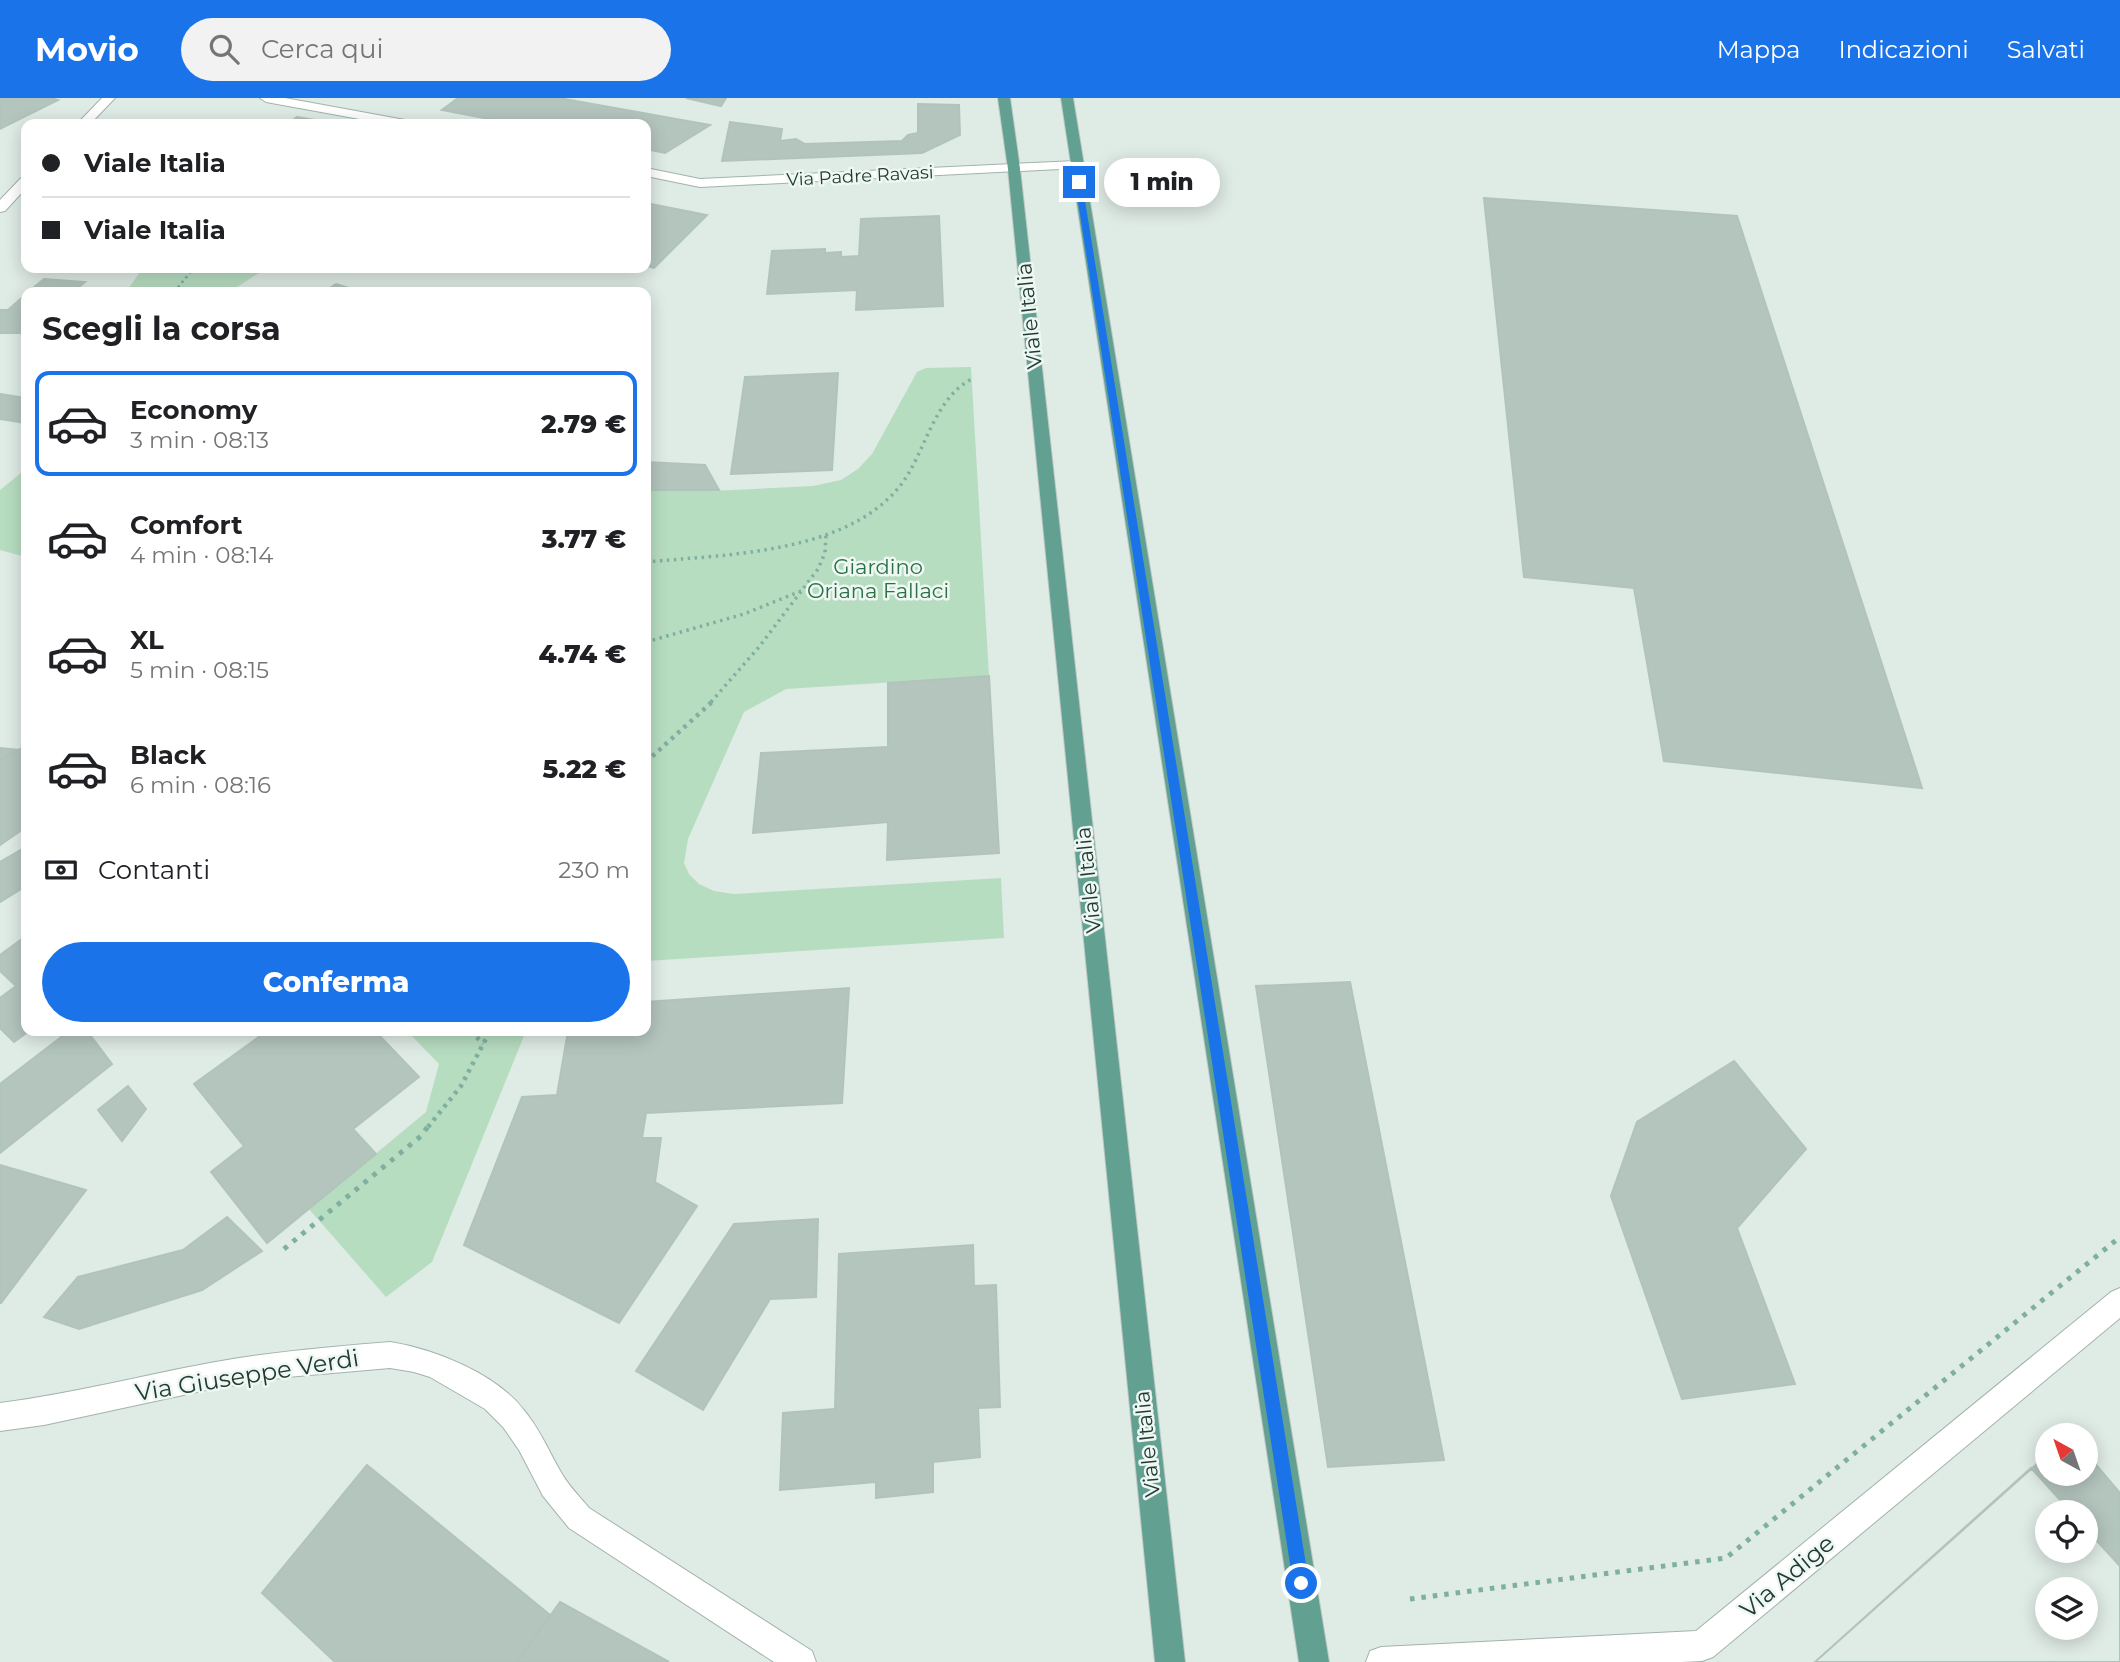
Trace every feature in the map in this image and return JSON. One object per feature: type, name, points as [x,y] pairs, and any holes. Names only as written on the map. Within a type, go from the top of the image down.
[{"type":"main road","name":"Viale Italia","points":[[1004,98],[1014,169],[1170,1662]]},
{"type":"main road","points":[[1067,98],[1314,1662]]},
{"type":"street","points":[[88,119],[109,98]]},
{"type":"street","points":[[266,98],[378,119]]},
{"type":"street","name":"Via Padre Ravasi","points":[[651,173],[699,183],[1076,165]]},
{"type":"street","points":[[0,208],[21,186]]},
{"type":"street","name":"Via Adige","points":[[1381,1662],[1705,1654],[2120,1301]]},
{"type":"street","name":"Via Giuseppe Verdi","points":[[0,1417],[287,1364],[390,1355],[436,1366],[495,1398],[513,1417],[529,1440],[553,1486],[579,1518],[801,1662]]},
{"type":"path","points":[[178,287],[190,273]]},
{"type":"path","points":[[651,561],[776,546],[826,534],[870,514],[890,498],[905,480],[926,437],[960,383],[972,379]]},
{"type":"path","points":[[651,758],[706,711],[744,667],[818,569],[825,553],[826,534]]},
{"type":"path","points":[[651,641],[744,614],[802,591]]},
{"type":"path","points":[[476,1036],[483,1044]]},
{"type":"path","points":[[284,1249],[421,1136],[461,1086],[487,1036]]},
{"type":"path","points":[[1410,1599],[1726,1558],[2120,1237]]},
{"type":"green space","points":[[139,273],[259,273],[237,287],[129,287]]},
{"type":"green space","name":"Giardino Oriana Fallaci","points":[[971,367],[989,676],[786,689],[744,712],[688,839],[684,863],[689,874],[699,884],[714,891],[734,894],[1001,878],[1004,938],[651,961],[651,490],[711,491],[813,486],[841,480],[858,469],[872,454],[917,372],[926,368]]},
{"type":"green space","points":[[21,473],[21,556],[0,550],[0,490]]},
{"type":"green space","points":[[412,1036],[524,1036],[432,1262],[386,1297],[309,1209],[426,1112],[439,1064]]},
{"type":"building","points":[[0,98],[51,98],[58,100],[0,129]]},
{"type":"building","points":[[458,98],[559,98],[710,125],[665,153],[651,150],[651,119],[489,119],[442,110]]},
{"type":"building","points":[[686,98],[726,98],[721,106]]},
{"type":"building","points":[[918,104],[959,105],[960,135],[922,153],[722,161],[730,122],[782,129],[780,141],[796,139],[805,144],[902,141],[908,135],[918,133]]},
{"type":"building","points":[[1484,198],[1737,216],[1922,788],[1664,761],[1634,588],[1524,577]]},
{"type":"building","points":[[651,204],[707,215],[654,268],[651,267]]},
{"type":"building","points":[[939,216],[943,306],[856,310],[857,290],[767,294],[772,251],[825,249],[825,253],[841,252],[841,257],[859,256],[861,219]]},
{"type":"building","points":[[44,279],[85,282],[79,287],[34,287]]},
{"type":"building","points":[[21,298],[20,333],[0,333],[0,310],[8,310]]},
{"type":"building","points":[[838,373],[832,470],[731,474],[745,377]]},
{"type":"building","points":[[0,394],[21,397],[21,422],[0,419]]},
{"type":"building","points":[[651,462],[705,465],[719,490],[651,490]]},
{"type":"building","points":[[989,676],[999,853],[887,860],[888,822],[753,833],[761,753],[888,747],[888,683]]},
{"type":"building","points":[[0,748],[19,750],[0,760]]},
{"type":"building","points":[[21,749],[21,830],[0,845],[0,760]]},
{"type":"building","points":[[21,850],[21,889],[0,902],[0,862]]},
{"type":"building","points":[[21,940],[22,1036],[14,1042],[0,1028],[0,998],[16,986],[0,971],[0,955]]},
{"type":"building","points":[[1350,982],[1444,1460],[1328,1467],[1256,986]]},
{"type":"building","points":[[849,988],[842,1103],[646,1113],[642,1138],[661,1138],[655,1182],[697,1206],[619,1323],[464,1245],[522,1097],[557,1095],[567,1036],[651,1036],[651,1002]]},
{"type":"building","points":[[62,1036],[91,1036],[112,1064],[0,1153],[0,1084]]},
{"type":"building","points":[[260,1036],[380,1036],[419,1077],[353,1129],[376,1154],[267,1243],[211,1172],[244,1146],[194,1084]]},
{"type":"building","points":[[1734,1061],[1806,1149],[1737,1228],[1795,1384],[1682,1399],[1611,1196],[1637,1122]]},
{"type":"building","points":[[128,1086],[146,1109],[122,1141],[98,1110]]},
{"type":"building","points":[[0,1165],[86,1190],[1,1303],[0,1303]]},
{"type":"building","points":[[227,1217],[262,1251],[202,1290],[79,1329],[44,1317],[78,1277],[183,1250]]},
{"type":"building","points":[[818,1219],[816,1297],[770,1299],[703,1410],[636,1371],[734,1224]]},
{"type":"building","points":[[973,1245],[974,1286],[996,1285],[1000,1407],[978,1408],[980,1457],[933,1462],[933,1492],[876,1498],[876,1482],[780,1490],[783,1413],[835,1409],[839,1254]]},
{"type":"building","points":[[367,1465],[550,1615],[517,1662],[335,1662],[262,1593]]},
{"type":"building","points":[[2035,1466],[2035,1486],[2098,1486],[2098,1467],[2120,1493],[2120,1662],[1815,1662]]},
{"type":"building","points":[[2031,1468],[2035,1472],[2035,1486],[2047,1486],[2060,1500],[2035,1500],[2035,1563],[2098,1563],[2098,1542],[2120,1566],[2120,1662],[1815,1662]]},
{"type":"building","points":[[560,1602],[669,1662],[517,1662]]},
{"type":"route","points":[[1079,182],[1301,1583]]}]
